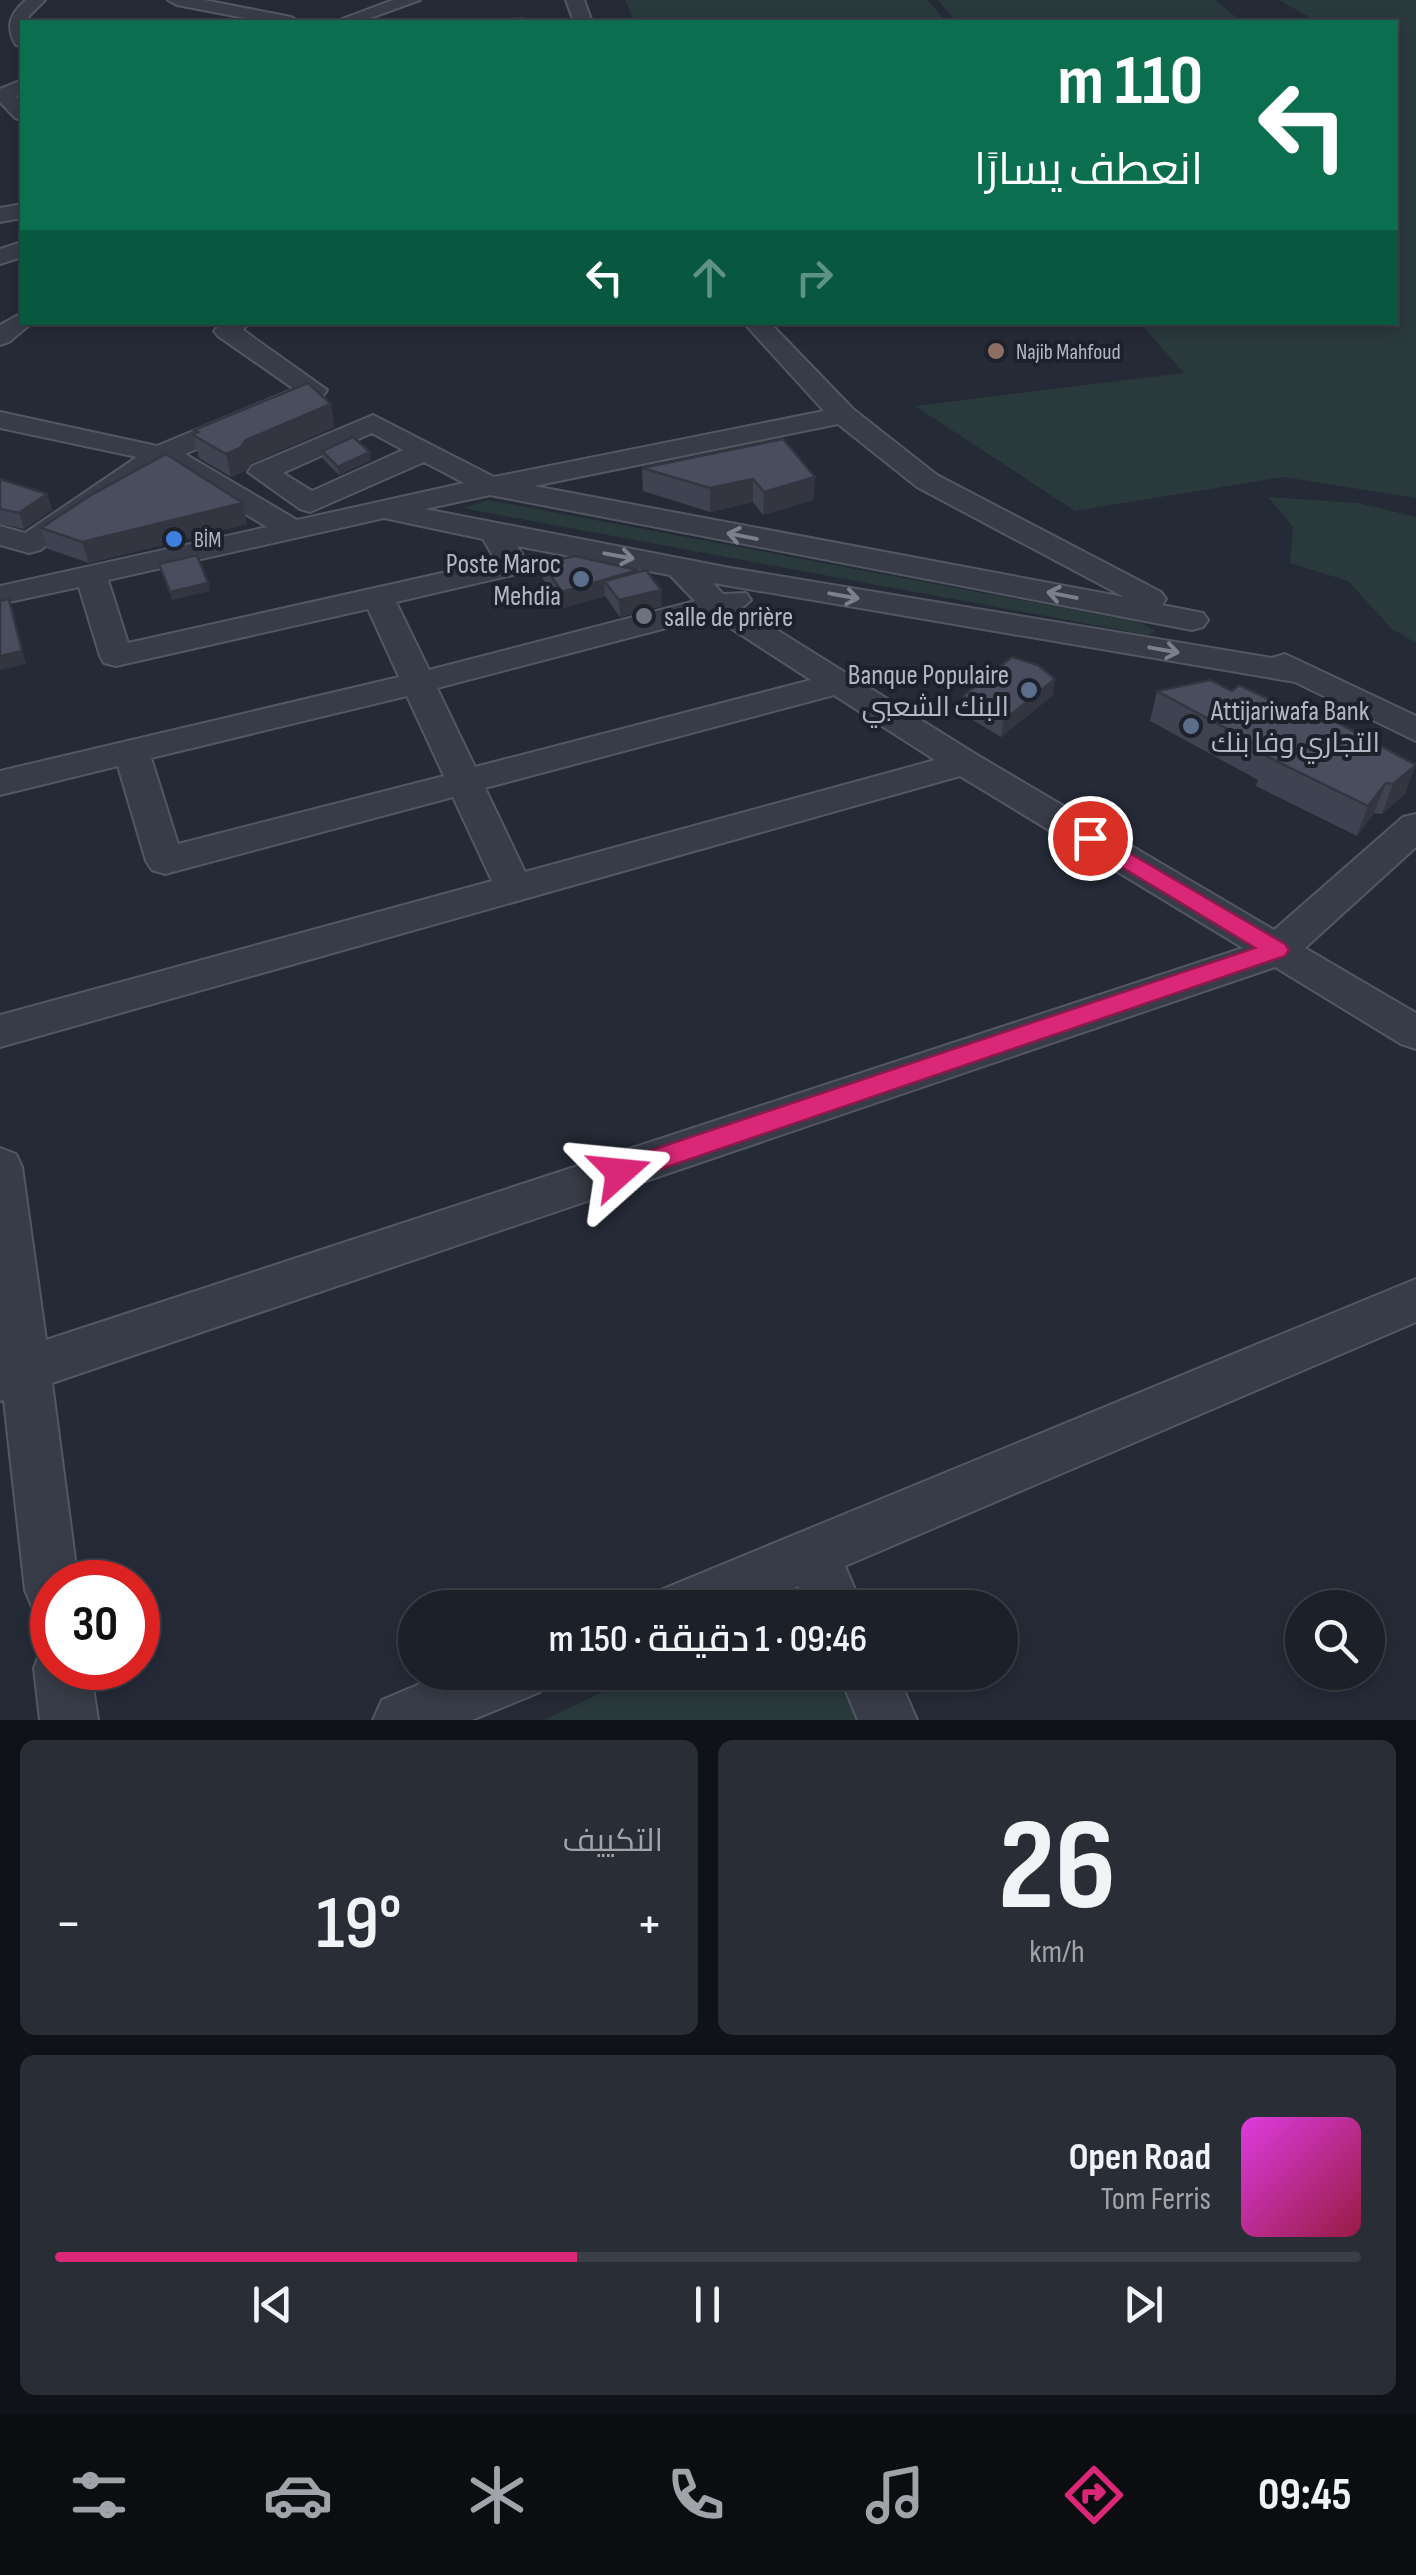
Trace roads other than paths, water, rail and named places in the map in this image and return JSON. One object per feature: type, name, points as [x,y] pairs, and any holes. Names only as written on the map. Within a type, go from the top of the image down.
[{"type":"street","points":[[0,24],[36,0]]},
{"type":"street","points":[[177,0],[256,7]]},
{"type":"street","points":[[350,20],[411,0]]},
{"type":"street","points":[[19,51],[20,14]]},
{"type":"street","points":[[0,337],[20,322]]},
{"type":"street","points":[[0,535],[29,544],[160,454],[314,390],[227,331],[234,325]]},
{"type":"street","points":[[758,325],[842,414],[927,481],[1192,620],[1416,730]]},
{"type":"street","points":[[0,594],[306,520],[386,510],[842,414]]},
{"type":"street","points":[[0,420],[160,454],[306,520]]},
{"type":"street","points":[[306,520],[262,472],[373,424],[490,486],[1192,620]]},
{"type":"street","points":[[306,520],[424,451]]},
{"type":"street","points":[[45,494],[82,506]]},
{"type":"street","points":[[386,510],[495,534],[782,586],[1306,674]]},
{"type":"street","points":[[92,574],[116,656],[514,566],[495,534]]},
{"type":"street","points":[[679,567],[718,606],[965,762],[1416,1033]]},
{"type":"street","points":[[0,782],[420,683],[782,586]]},
{"type":"street","points":[[378,597],[514,888]]},
{"type":"street","points":[[131,750],[165,861],[840,682]]},
{"type":"street","points":[[0,1031],[965,762]]},
{"type":"street","points":[[12,1374],[1233,968],[1277,950],[1416,826]]},
{"type":"street","points":[[0,1167],[12,1374],[46,1560]]},
{"type":"street","points":[[726,1590],[1416,1300]]},
{"type":"street","points":[[812,1555],[828,1590]]},
{"type":"street","points":[[65,1690],[69,1720]]},
{"type":"street","points":[[402,1720],[476,1690]]},
{"type":"street","points":[[874,1690],[888,1720]]},
{"type":"place","name":"Najib Mahfoud","points":[[996,351]]},
{"type":"place","name":"BİM","points":[[174,539]]},
{"type":"place","name":"Poste Maroc Mehdia","points":[[581,579]]},
{"type":"place","name":"salle de prière","points":[[644,616]]},
{"type":"place","name":"Banque Populaire البنك الشعبي","points":[[1029,690]]},
{"type":"place","name":"Attijariwafa Bank التجاري وفا بنك","points":[[1191,726]]}]
